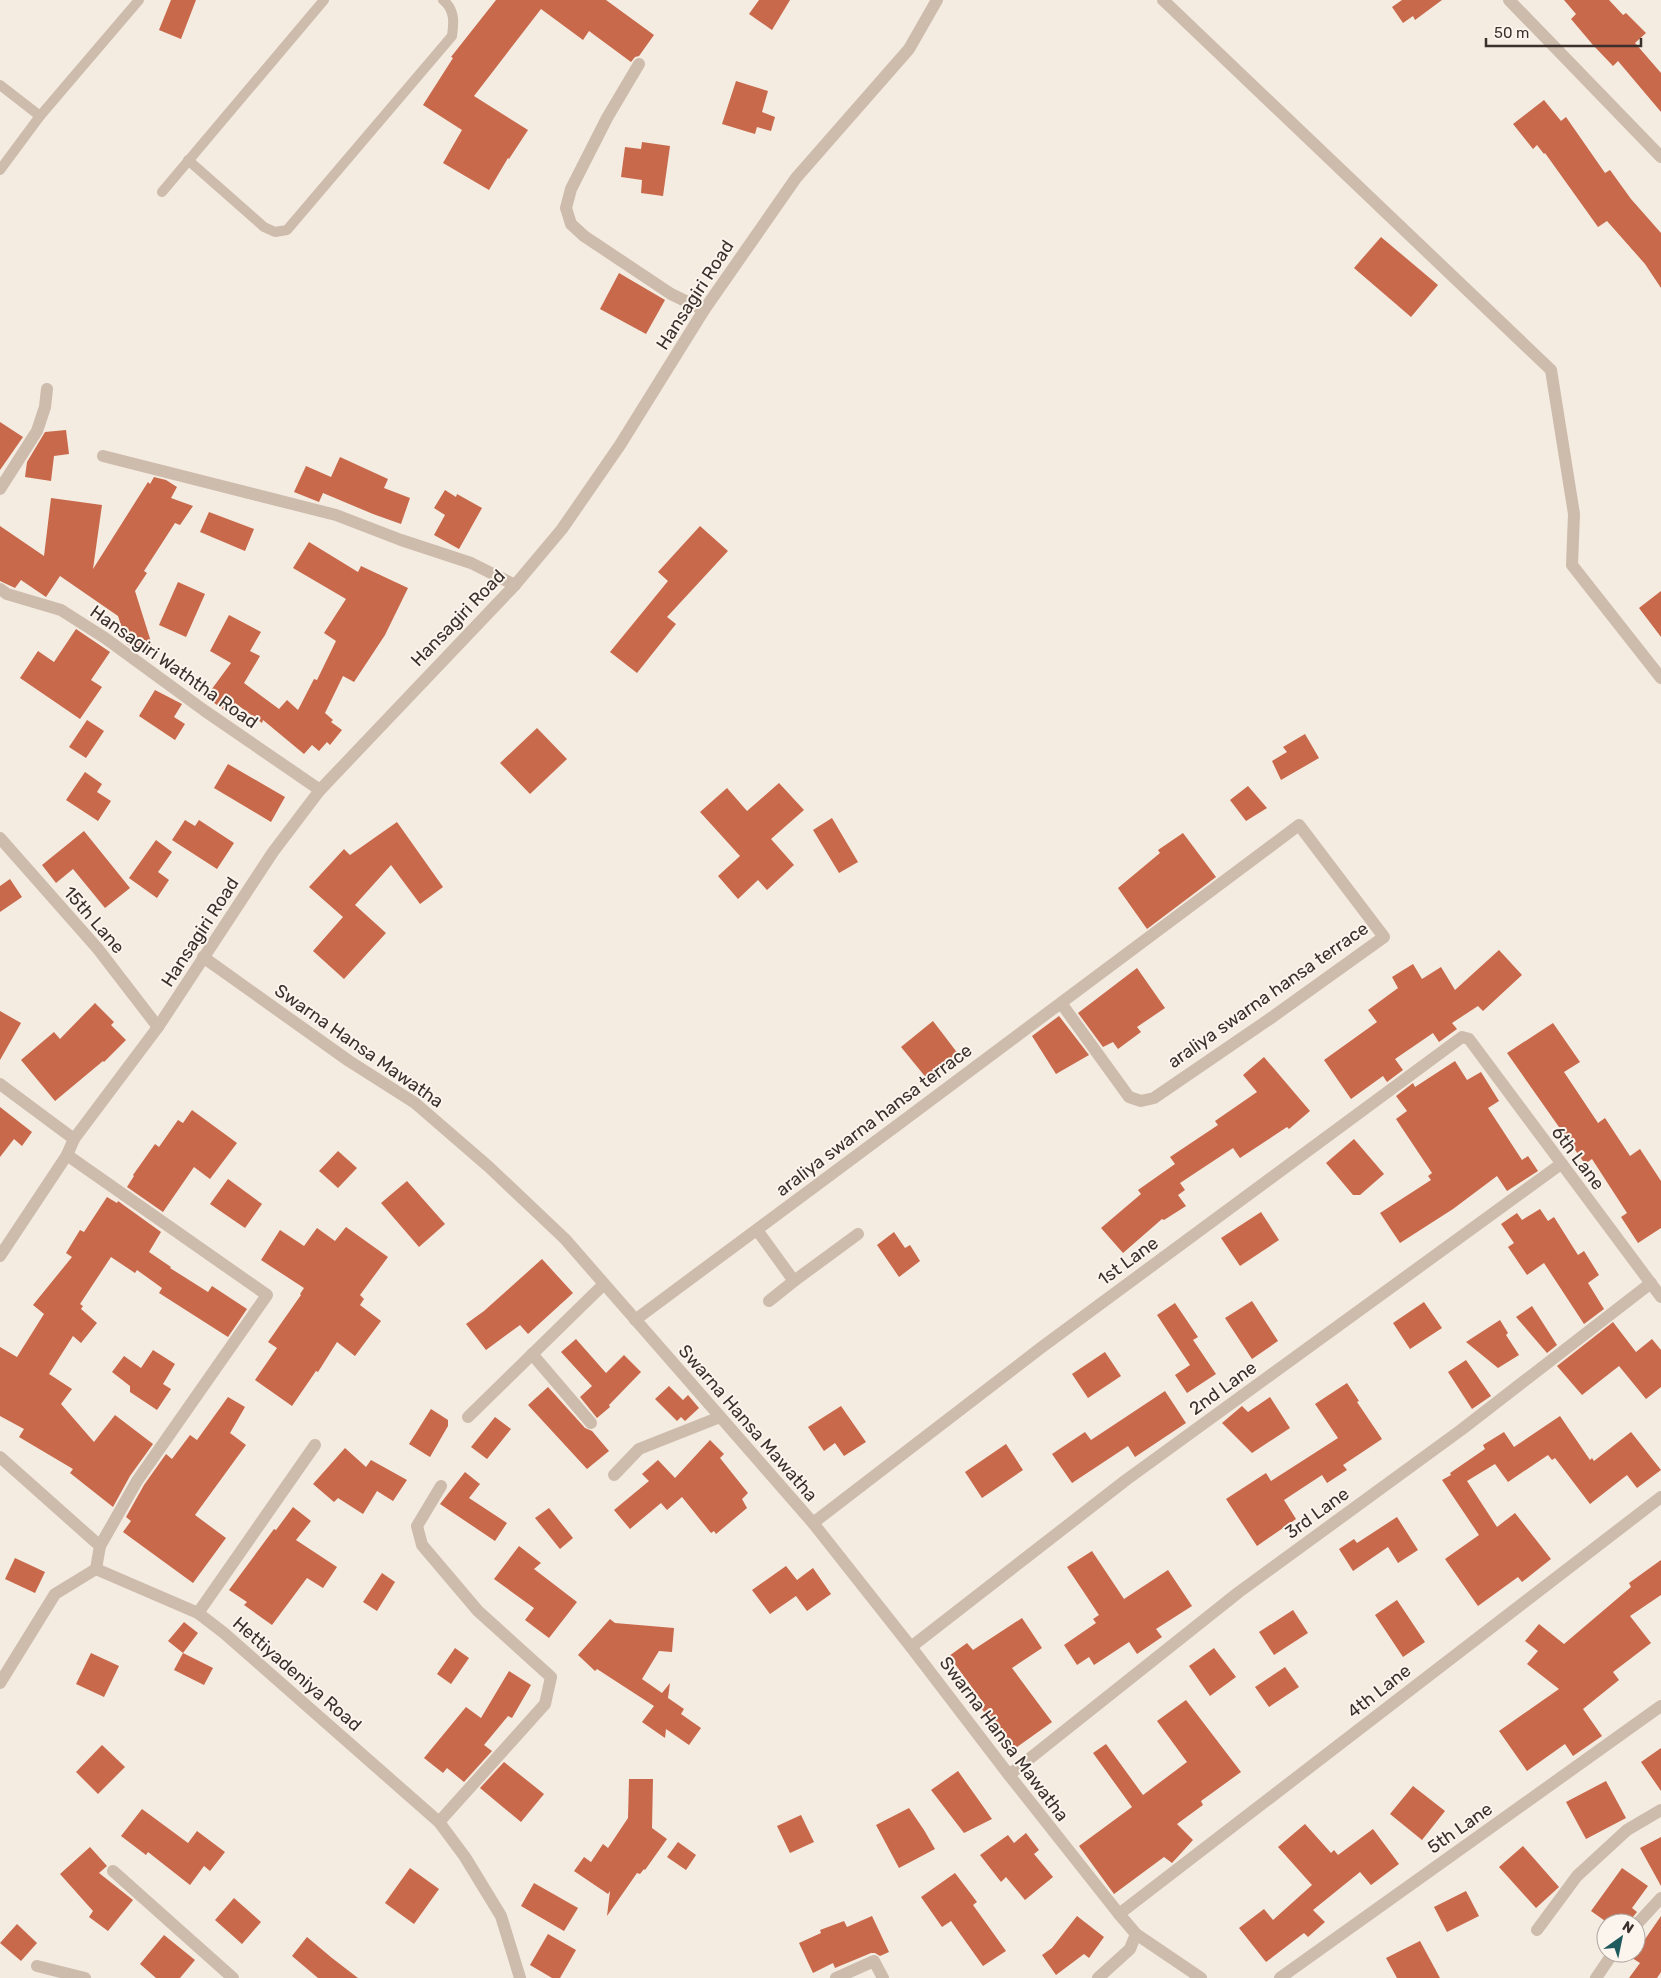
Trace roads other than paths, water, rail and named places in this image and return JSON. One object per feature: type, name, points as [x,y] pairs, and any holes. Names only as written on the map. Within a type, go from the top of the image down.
[{"type":"street","name":"Hansagiri Road","points":[[0,1256],[67,1154],[74,1139],[158,1027],[273,852],[320,790],[515,585],[562,529],[620,445],[704,310],[796,178],[909,49],[936,0]]},
{"type":"street","points":[[1162,0],[1551,370],[1574,514],[1572,565],[1661,678]]},
{"type":"street","points":[[1508,0],[1661,157]]},
{"type":"street","points":[[639,64],[607,118],[571,189],[566,208],[571,224],[584,236],[671,294],[704,310]]},
{"type":"street","points":[[0,489],[37,431],[45,407],[47,389]]},
{"type":"street","points":[[103,456],[336,515],[401,540],[471,563],[515,585]]},
{"type":"street","name":"Hansagiri Waththa Road","points":[[0,590],[6,594],[61,610],[105,638],[205,711],[320,790]]},
{"type":"street","name":"araliya swarna hansa terrace","points":[[635,1320],[1299,825],[1384,937],[1154,1098],[1141,1101],[1129,1097],[1061,1003]]},
{"type":"street","name":"15th Lane","points":[[0,838],[98,949],[158,1027]]},
{"type":"street","name":"Swarna Hansa Mawatha","points":[[203,957],[349,1062],[415,1103],[489,1167],[565,1239],[812,1523],[912,1647],[1009,1775],[1136,1934],[1201,1978]]},
{"type":"street","name":"1st Lane","points":[[812,1523],[1042,1347],[1446,1048],[1462,1037],[1469,1039]]},
{"type":"street","name":"6th Lane","points":[[1469,1039],[1661,1297]]},
{"type":"street","points":[[0,1084],[74,1139]]},
{"type":"street","points":[[0,1683],[55,1594],[96,1569],[100,1546],[137,1481],[267,1295],[67,1154]]},
{"type":"street","name":"2nd Lane","points":[[912,1647],[1126,1480],[1561,1164]]},
{"type":"street","points":[[757,1230],[794,1281]]},
{"type":"street","points":[[769,1301],[858,1234]]},
{"type":"street","name":"3rd Lane","points":[[1009,1775],[1238,1592],[1461,1430],[1651,1283]]},
{"type":"street","points":[[468,1417],[604,1284]]},
{"type":"street","points":[[532,1354],[590,1422]]},
{"type":"street","points":[[614,1475],[639,1449],[720,1416]]},
{"type":"street","points":[[198,1613],[315,1445]]},
{"type":"street","points":[[0,1457],[100,1546]]},
{"type":"street","points":[[439,1822],[546,1704],[551,1677],[478,1611],[422,1545],[417,1526],[441,1486]]},
{"type":"street","name":"4th Lane","points":[[1119,1914],[1661,1497]]},
{"type":"street","name":"Hettiyadeniya Road","points":[[96,1569],[198,1613],[224,1633],[439,1822],[465,1857],[501,1916],[520,1978]]},
{"type":"street","name":"5th Lane","points":[[1280,1978],[1661,1706]]},
{"type":"street","points":[[1537,1930],[1577,1876],[1627,1830],[1661,1810]]},
{"type":"street","points":[[113,1871],[233,1978]]},
{"type":"street","points":[[1646,1914],[1661,1898]]},
{"type":"street","points":[[1098,1978],[1130,1949],[1136,1934]]},
{"type":"street","points":[[836,1978],[874,1962],[883,1978]]},
{"type":"street","points":[[1596,1978],[1606,1963]]},
{"type":"street","points":[[37,1966],[86,1978]]},
{"type":"lane","points":[[0,170],[40,116],[139,0]]},
{"type":"lane","points":[[162,192],[324,0]]},
{"type":"lane","points":[[188,160],[264,228],[275,232],[287,230],[452,36],[455,20],[450,5],[443,0]]},
{"type":"lane","points":[[0,85],[40,116]]}]
